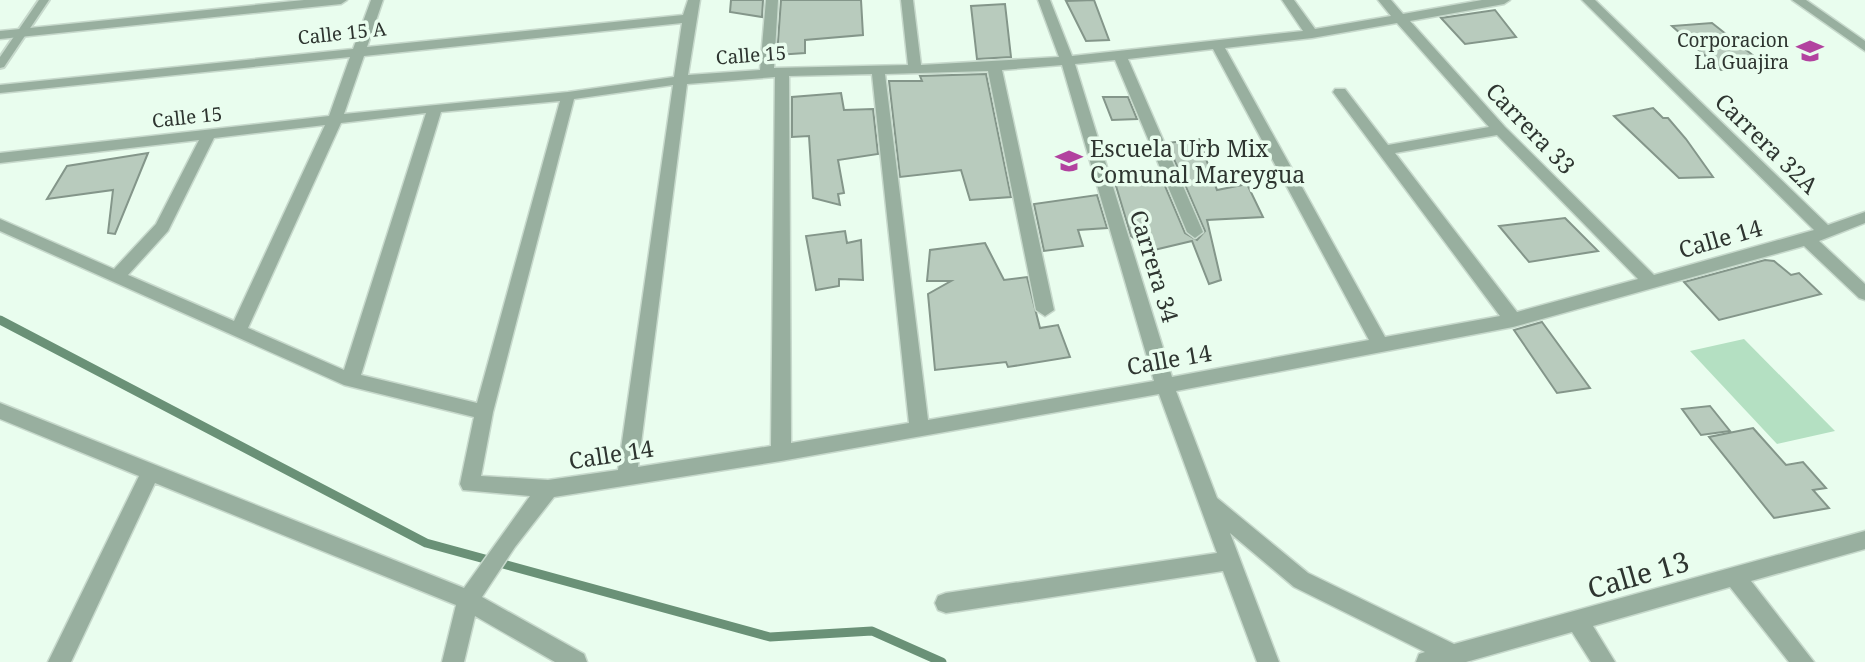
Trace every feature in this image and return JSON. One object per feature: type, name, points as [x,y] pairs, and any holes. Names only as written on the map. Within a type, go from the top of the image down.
[{"type":"street","points":[[0,35],[341,0]]},
{"type":"street","points":[[239,330],[335,120],[377,0]]},
{"type":"street","points":[[627,475],[680,80],[694,0]]},
{"type":"street","points":[[772,0],[781,453]]},
{"type":"street","points":[[907,0],[915,68]]},
{"type":"street","name":"Carrera 34","points":[[1044,0],[1067,60],[1165,386],[1268,662]]},
{"type":"street","points":[[1288,0],[1312,34]]},
{"type":"street","name":"Carrera 33","points":[[1384,0],[1399,20],[1500,130],[1652,283]]},
{"type":"street","name":"Calle 15","points":[[0,158],[435,108],[568,96],[680,80],[775,73],[994,67],[1120,56],[1312,34],[1504,0]]},
{"type":"street","name":"Carrera 32A","points":[[1588,0],[1824,230]]},
{"type":"street","points":[[1798,0],[1865,47]]},
{"type":"street","name":"Calle 15 A","points":[[0,89],[689,18]]},
{"type":"street","points":[[1217,45],[1380,345]]},
{"type":"street","points":[[1120,56],[1195,233]]},
{"type":"street","points":[[994,67],[1045,310]]},
{"type":"street","points":[[878,70],[919,427]]},
{"type":"street","points":[[1340,92],[1513,320]]},
{"type":"street","points":[[0,225],[350,380],[484,412],[568,96]]},
{"type":"street","points":[[350,380],[435,108]]},
{"type":"street","points":[[1386,150],[1500,130]]},
{"type":"street","points":[[117,276],[162,227],[209,134]]},
{"type":"street","name":"Calle 14","points":[[484,412],[470,484],[548,489],[781,453],[1165,386],[1513,320],[1807,239],[1824,230],[1865,217]]},
{"type":"street","points":[[1807,239],[1865,294]]},
{"type":"street","points":[[0,411],[151,471],[473,591],[576,662]]},
{"type":"street","points":[[59,662],[151,471]]},
{"type":"street","points":[[453,662],[473,591],[548,489]]},
{"type":"street","points":[[1209,503],[1301,580],[1454,655]]},
{"type":"street","name":"Calle 13","points":[[1427,662],[1865,540]]},
{"type":"street","points":[[946,603],[1231,560]]},
{"type":"street","points":[[1735,578],[1803,662]]},
{"type":"street","points":[[1578,622],[1604,662]]},
{"type":"lane","points":[[0,65],[44,0]]},
{"type":"green space","points":[[1744,339],[1835,431],[1777,444],[1690,351]]},
{"type":"building","points":[[731,0],[763,0],[762,17],[730,12]]},
{"type":"building","points":[[781,0],[861,0],[863,35],[805,40],[805,53],[777,55]]},
{"type":"building","points":[[1094,0],[1109,40],[1086,41],[1066,1]]},
{"type":"building","points":[[1005,4],[1011,57],[977,59],[971,6]]},
{"type":"building","points":[[1495,10],[1516,37],[1465,44],[1441,18]]},
{"type":"building","points":[[1712,23],[1764,64],[1721,70],[1672,26]]},
{"type":"building","points":[[986,74],[1011,197],[970,200],[961,170],[900,177],[889,81],[922,81],[920,76]]},
{"type":"building","points":[[841,93],[844,110],[873,109],[878,154],[838,160],[844,193],[838,194],[840,205],[813,198],[809,136],[792,137],[792,97]]},
{"type":"building","points":[[1103,97],[1128,97],[1137,119],[1112,120]]},
{"type":"building","points":[[1653,108],[1663,118],[1668,118],[1713,177],[1679,178],[1614,116]]},
{"type":"building","points":[[1199,139],[1217,190],[1247,184],[1263,217],[1207,220],[1221,280],[1209,284],[1192,241],[1154,250],[1151,240],[1137,241],[1131,236],[1116,186],[1126,185],[1124,176],[1160,174],[1185,233],[1197,240],[1205,231],[1167,143]]},
{"type":"building","points":[[148,153],[115,234],[108,233],[113,190],[47,199],[67,166]]},
{"type":"building","points":[[1097,195],[1107,228],[1078,230],[1083,246],[1044,251],[1034,204]]},
{"type":"building","points":[[1565,218],[1598,251],[1529,262],[1499,226]]},
{"type":"building","points":[[845,231],[847,243],[861,240],[863,280],[839,279],[839,286],[816,290],[806,236]]},
{"type":"building","points":[[985,243],[1004,280],[1027,277],[1040,328],[1058,325],[1070,357],[1008,367],[1006,362],[935,370],[928,294],[951,281],[927,281],[930,250]]},
{"type":"building","points":[[1765,260],[1774,261],[1791,275],[1799,273],[1821,294],[1719,320],[1684,282]]},
{"type":"building","points":[[1542,322],[1590,388],[1557,393],[1514,330]]},
{"type":"building","points":[[1710,406],[1730,431],[1701,435],[1682,409]]},
{"type":"building","points":[[1753,428],[1786,465],[1803,462],[1826,488],[1813,490],[1829,508],[1774,518],[1709,437]]},
{"type":"waterway","points":[[0,320],[426,543],[770,637],[872,631],[942,662]]},
{"type":"place","name":"Corporacion La Guajira","points":[[1810,51]]},
{"type":"place","name":"Escuela Urb Mix Comunal Mareygua","points":[[1069,161]]}]
